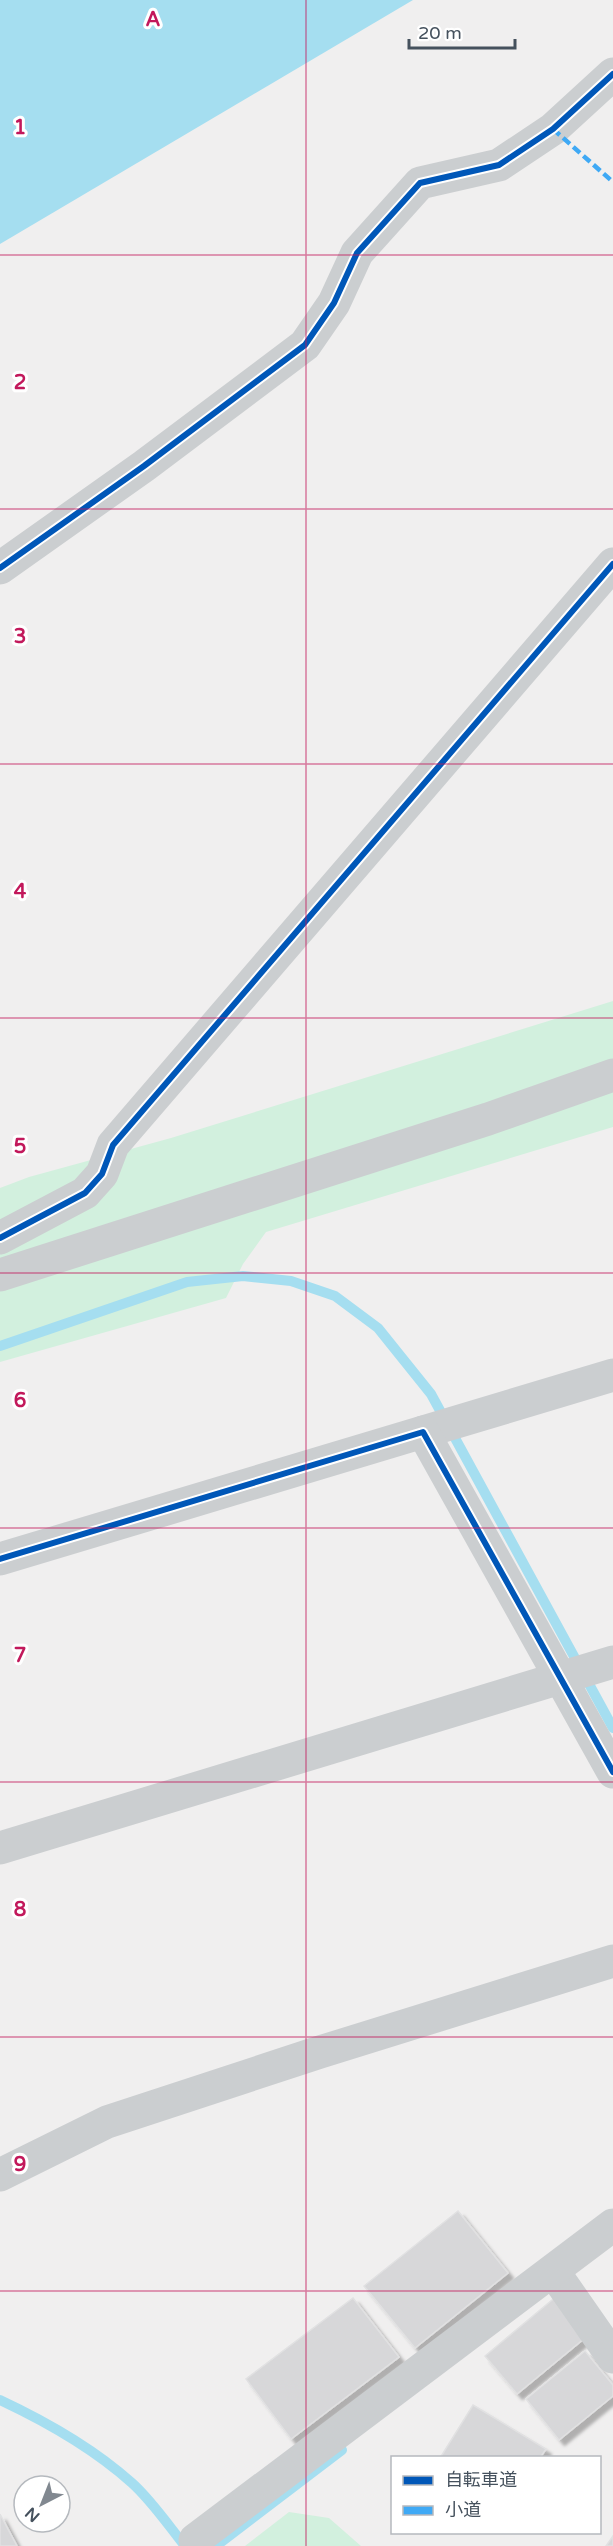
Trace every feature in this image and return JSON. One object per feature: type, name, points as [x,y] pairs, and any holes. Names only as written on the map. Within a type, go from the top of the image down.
[{"type":"street","points":[[0,567],[144,466],[305,345],[334,303],[357,253],[420,183],[499,165],[553,129],[613,74]]},
{"type":"street","points":[[0,1238],[85,1193],[102,1174],[113,1145],[613,564]]},
{"type":"street","points":[[0,1275],[488,1119],[613,1075]]},
{"type":"street","points":[[0,1559],[613,1375]]},
{"type":"street","points":[[423,1432],[613,1772]]},
{"type":"street","points":[[0,1848],[604,1665]]},
{"type":"street","points":[[0,2175],[107,2122],[332,2048],[613,1961]]},
{"type":"street","points":[[195,2540],[613,2225]]},
{"type":"street","points":[[553,2271],[613,2357]]},
{"type":"green space","points":[[613,1001],[613,1127],[266,1232],[243,1264],[226,1298],[0,1362],[0,1188],[29,1177],[171,1138]]},
{"type":"green space","points":[[289,2512],[329,2518],[361,2546],[245,2546]]},
{"type":"water","points":[[0,0],[413,0],[0,244]]},
{"type":"building","points":[[458,2211],[508,2273],[415,2348],[364,2286]]},
{"type":"building","points":[[558,2295],[591,2333],[517,2394],[485,2356]]},
{"type":"building","points":[[353,2298],[399,2357],[291,2439],[246,2379]]},
{"type":"building","points":[[585,2351],[613,2385],[613,2396],[559,2440],[526,2399]]},
{"type":"building","points":[[473,2405],[546,2449],[541,2456],[441,2456]]},
{"type":"building","points":[[0,2514],[17,2546],[0,2546]]},
{"type":"building","points":[[613,2536],[613,2546],[606,2546]]},
{"type":"waterway","points":[[0,1346],[187,1282],[243,1276],[291,1281],[335,1296],[378,1328],[431,1394],[613,1728]]},
{"type":"waterway","points":[[0,2400],[35,2417],[102,2458],[146,2497],[185,2546]]},
{"type":"waterway","points":[[216,2546],[342,2450]]},
{"type":"marked path","points":[[553,129],[613,182]]},
{"type":"cycle path","points":[[0,568],[144,466],[305,345],[334,303],[357,253],[420,183],[499,165],[553,129],[613,74]]},
{"type":"cycle path","points":[[0,1238],[85,1193],[102,1174],[113,1145],[613,564]]},
{"type":"cycle path","points":[[0,1559],[423,1432],[613,1772]]}]
